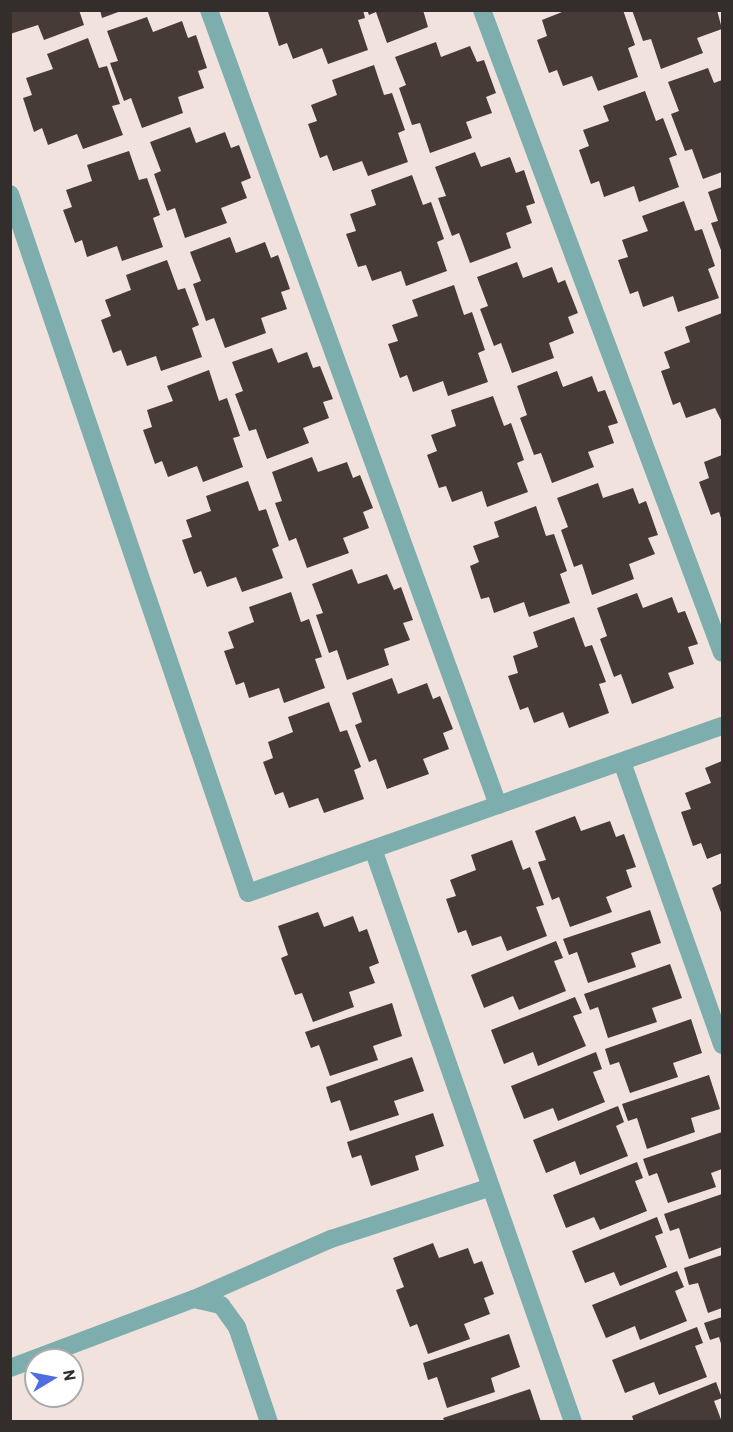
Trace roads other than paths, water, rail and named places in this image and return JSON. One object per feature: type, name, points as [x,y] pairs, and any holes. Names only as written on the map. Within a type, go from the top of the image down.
[{"type":"street","points":[[208,10],[498,805]]},
{"type":"street","points":[[482,10],[723,653]]},
{"type":"street","points":[[10,194],[248,893],[723,726]]},
{"type":"street","points":[[622,762],[723,1045]]},
{"type":"street","points":[[373,849],[573,1422]]},
{"type":"street","points":[[10,1368],[194,1299],[332,1239],[491,1187]]},
{"type":"street","points":[[194,1299],[220,1305],[237,1327],[269,1422]]}]
